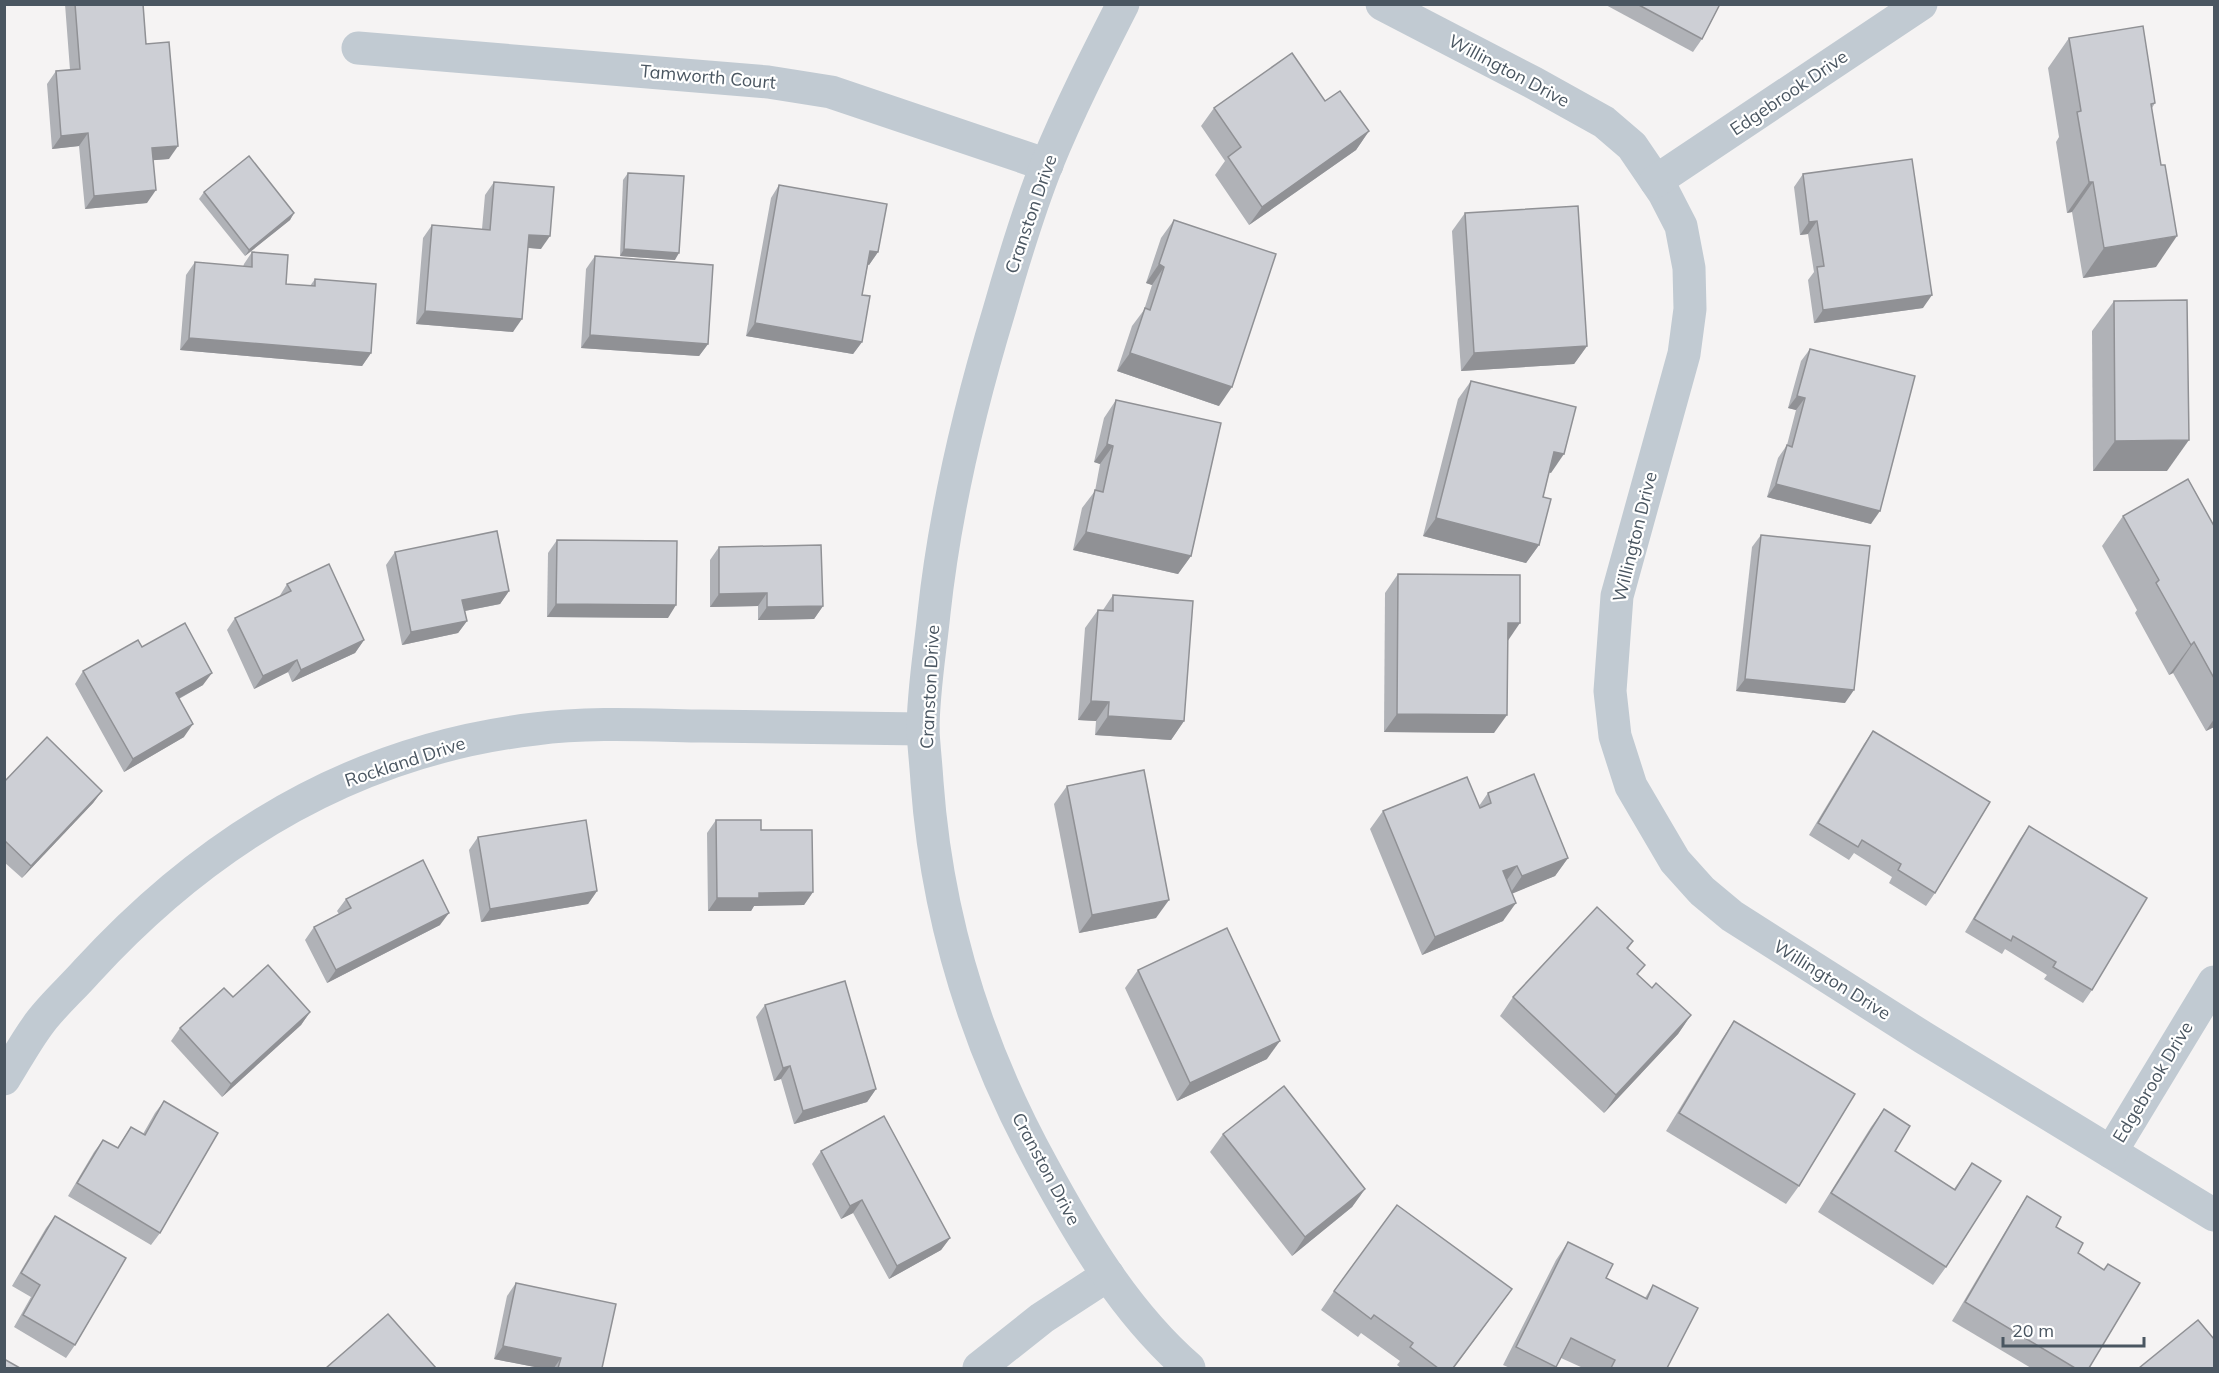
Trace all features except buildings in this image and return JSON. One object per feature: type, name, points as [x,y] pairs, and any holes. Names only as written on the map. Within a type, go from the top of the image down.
[{"type":"street","name":"Cranston Drive","points":[[1123,4],[1047,165],[1013,263],[985,356],[954,486],[938,576],[923,729],[937,872],[954,949],[971,1007],[998,1080],[1069,1215],[1108,1275],[1143,1321],[1189,1368]]},
{"type":"street","name":"Willington Drive","points":[[1382,4],[1604,122],[1632,146],[1656,181],[1681,226],[1689,268],[1690,309],[1684,354],[1617,596],[1610,691],[1615,736],[1630,786],[1675,861],[1702,891],[1732,916],[1924,1038],[2214,1215]]},
{"type":"street","name":"Edgebrook Drive","points":[[1656,181],[1921,4]]},
{"type":"street","name":"Tamworth Court","points":[[358,48],[768,82],[820,90],[879,107],[1047,165]]},
{"type":"street","name":"Rockland Drive","points":[[4,1079],[41,1021],[112,943],[165,893],[231,843],[285,809],[355,775],[429,751],[476,739],[534,729],[596,724],[923,729]]},
{"type":"street","name":"Edgebrook Drive","points":[[2111,1152],[2214,982]]},
{"type":"street","points":[[979,1368],[1042,1318],[1108,1275]]}]
